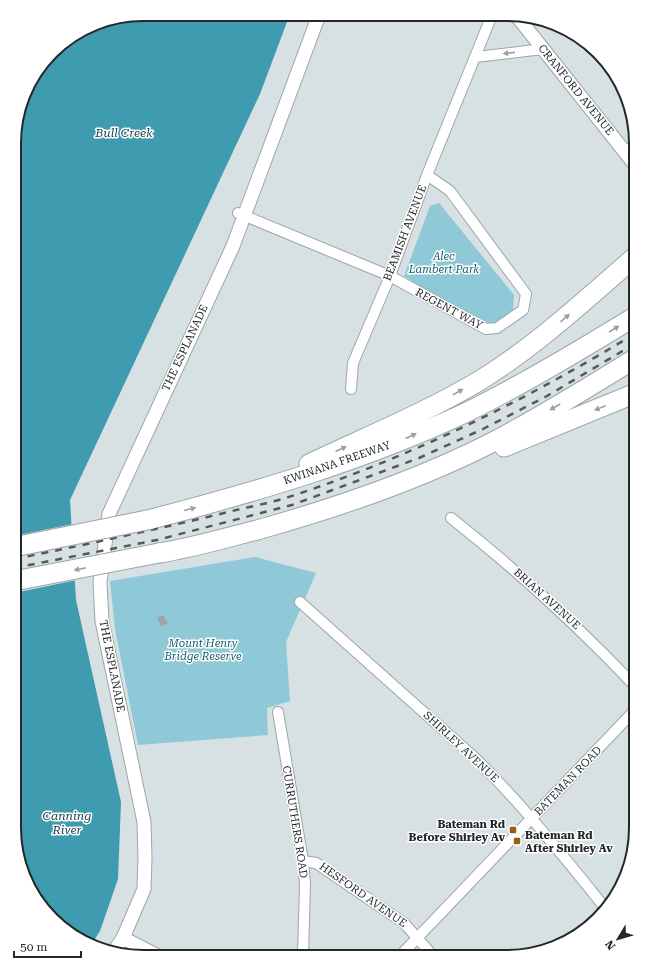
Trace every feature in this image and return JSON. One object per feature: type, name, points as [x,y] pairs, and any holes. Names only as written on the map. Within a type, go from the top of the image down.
[{"type":"highway","points":[[256,490],[440,402],[478,381],[555,327],[629,262]]},
{"type":"highway","name":"KWINANA FREEWAY","points":[[21,547],[152,519],[256,490],[340,464],[465,413],[557,363],[629,320]]},
{"type":"highway","points":[[164,553],[324,512],[390,487],[486,445],[533,420],[629,362]]},
{"type":"highway","points":[[21,581],[290,529],[357,508],[629,396]]},
{"type":"street","name":"THE ESPLANADE","points":[[117,947],[123,938],[144,888],[144,822],[102,621],[100,582],[109,514],[233,246],[241,214],[264,159],[316,21]]},
{"type":"street","name":"BEAMISH AVENUE","points":[[351,389],[353,363],[390,276],[427,175],[490,21]]},
{"type":"street","name":"CRANFORD AVENUE","points":[[524,22],[543,49],[629,157]]},
{"type":"street","points":[[476,57],[543,49]]},
{"type":"street","points":[[625,152],[629,149]]},
{"type":"street","name":"REGENT WAY","points":[[241,214],[390,276],[486,329],[497,328],[523,310],[526,294],[450,191],[427,175]]},
{"type":"street","name":"BRIAN AVENUE","points":[[451,518],[500,556],[592,640],[629,680]]},
{"type":"street","name":"SHIRLEY AVENUE","points":[[300,602],[475,758],[532,818],[602,905]]},
{"type":"street","name":"CURRUTHERS ROAD","points":[[278,712],[303,861],[305,884],[303,950]]},
{"type":"street","name":"BATEMAN ROAD","points":[[406,950],[629,716]]},
{"type":"street","name":"HESFORD AVENUE","points":[[303,861],[316,863],[368,897],[404,923],[428,950]]},
{"type":"street","points":[[123,938],[146,950]]},
{"type":"green space","name":"Alec Lambert Park","points":[[439,203],[514,295],[513,311],[493,323],[477,322],[404,276],[430,206]]},
{"type":"green space","name":"Mount Henry Bridge Reserve","points":[[255,557],[316,573],[286,642],[290,701],[267,708],[268,735],[138,745],[115,629],[110,581]]},
{"type":"water","name":"Bull Creek","points":[[135,21],[287,21],[260,94],[70,500],[76,600],[121,802],[118,879],[100,931],[94,940],[82,934],[69,925],[46,902],[30,875],[23,852],[21,836],[21,143],[25,111],[37,82],[51,62],[69,46],[96,30],[119,23]]},
{"type":"pier","points":[[73,524],[77,580],[21,592],[21,535]]},
{"type":"building","points":[[163,615],[168,623],[161,626],[157,618]]},
{"type":"railway","points":[[21,558],[93,543],[268,503],[340,479],[427,444],[470,424],[554,381],[629,337]]},
{"type":"railway","points":[[21,567],[157,540],[292,505],[419,458],[483,429],[547,396],[629,347]]},
{"type":"place","name":"Bateman Rd Before Shirley Av","points":[[513,830]]},
{"type":"place","name":"Bateman Rd After Shirley Av","points":[[517,841]]},
{"type":"water label","name":"Canning River","points":[[67,823]]}]
